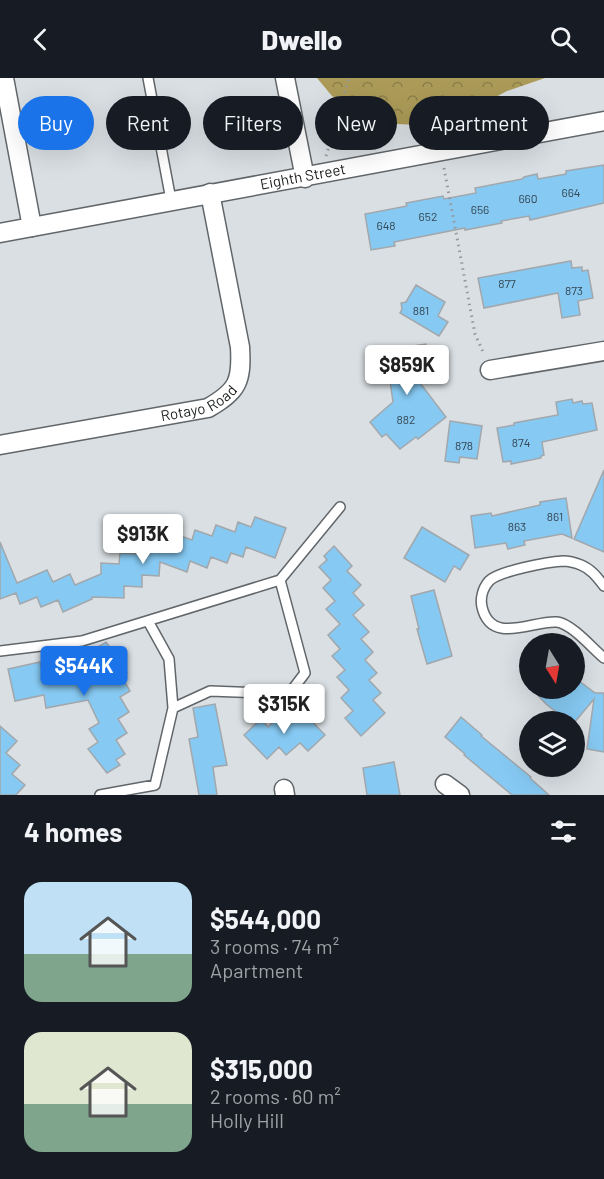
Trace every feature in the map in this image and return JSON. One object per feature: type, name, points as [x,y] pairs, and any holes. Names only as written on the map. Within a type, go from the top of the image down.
[{"type":"street","points":[[4,78],[32,227]]},
{"type":"street","points":[[285,78],[313,176]]},
{"type":"street","name":"Eighth Street","points":[[0,233],[604,121]]},
{"type":"street","name":"Rotayo Road","points":[[0,445],[208,408],[227,397],[237,384],[241,371],[240,347],[210,193]]},
{"type":"street","points":[[490,370],[604,351]]},
{"type":"lane","points":[[148,78],[171,200]]},
{"type":"lane","points":[[0,651],[82,641],[280,580],[340,507]]},
{"type":"lane","points":[[604,586],[594,573],[581,565],[565,561],[501,573],[488,582],[482,594],[482,606],[486,618],[498,627],[509,630],[558,622],[570,627],[604,658]]},
{"type":"lane","points":[[173,708],[210,691],[289,694],[305,674],[280,580]]},
{"type":"lane","points":[[100,795],[155,785],[173,708],[169,659],[148,621]]},
{"type":"path","points":[[313,176],[349,78]]},
{"type":"path","points":[[441,152],[475,334],[490,370]]},
{"type":"green space","points":[[317,78],[545,78],[498,96],[409,96],[409,125],[397,124],[397,96],[332,96]]},
{"type":"building","points":[[604,165],[604,203],[530,220],[529,216],[394,242],[395,246],[371,250],[365,214],[443,196],[444,199],[476,193],[475,188],[537,174],[538,179],[566,174],[566,171]]},
{"type":"building","points":[[571,261],[572,268],[582,267],[582,271],[588,270],[593,298],[578,301],[580,315],[562,318],[558,293],[484,308],[478,278]]},
{"type":"building","points":[[416,285],[445,302],[438,316],[448,322],[439,336],[400,313],[401,303],[406,302]]},
{"type":"building","points":[[426,344],[430,378],[417,379],[446,417],[418,439],[416,437],[400,449],[386,434],[382,437],[370,422],[393,402],[388,367],[381,368],[378,351]]},
{"type":"building","points":[[572,399],[573,403],[582,401],[583,404],[592,403],[597,430],[542,442],[544,455],[541,458],[511,464],[511,461],[503,462],[497,428],[558,415],[556,402]]},
{"type":"building","points":[[450,421],[482,426],[477,459],[460,457],[459,463],[445,461]]},
{"type":"building","points":[[604,470],[604,552],[574,539]]},
{"type":"building","points":[[566,498],[572,538],[562,534],[524,541],[525,545],[508,549],[506,543],[475,548],[471,516],[491,513],[492,516],[540,505],[540,502]]},
{"type":"building","points":[[255,517],[286,528],[275,558],[246,547],[243,557],[231,553],[227,563],[211,557],[207,568],[190,561],[187,572],[160,562],[159,576],[142,575],[142,587],[124,586],[124,598],[92,597],[63,612],[58,600],[41,607],[37,597],[20,604],[16,593],[0,599],[0,542],[17,583],[47,570],[53,582],[70,574],[75,585],[101,574],[101,563],[119,564],[120,553],[137,554],[137,542],[172,543],[175,534],[192,540],[195,530],[212,536],[216,525],[235,532],[238,522],[251,527]]},
{"type":"building","points":[[422,527],[469,555],[460,570],[454,566],[445,582],[404,558]]},
{"type":"building","points":[[334,546],[352,566],[347,571],[361,585],[353,593],[364,605],[353,615],[369,632],[361,639],[373,652],[365,660],[377,673],[369,680],[381,693],[373,700],[385,713],[361,736],[345,718],[353,711],[341,698],[349,690],[337,677],[345,670],[332,656],[340,649],[328,635],[340,624],[326,609],[335,601],[323,588],[331,580],[319,567],[327,560],[324,556]]},
{"type":"building","points":[[434,590],[452,656],[427,664],[411,596]]},
{"type":"building","points":[[106,642],[127,672],[121,676],[130,691],[120,697],[129,712],[118,719],[127,733],[116,740],[125,754],[116,760],[120,765],[107,773],[88,749],[98,742],[89,729],[99,723],[88,700],[46,708],[44,695],[15,701],[8,669],[40,662],[43,675],[92,665],[85,655]]},
{"type":"building","points":[[585,685],[595,693],[604,693],[604,752],[587,749],[594,699],[584,711],[555,711],[541,699],[585,699]]},
{"type":"building","points":[[215,704],[227,765],[213,767],[217,795],[199,795],[189,739],[198,737],[193,708]]},
{"type":"building","points":[[302,711],[325,735],[308,751],[300,743],[286,755],[279,747],[267,759],[244,735],[261,719],[268,727],[281,715],[289,724]]},
{"type":"building","points":[[461,717],[519,767],[519,777],[531,777],[549,795],[512,795],[445,737]]},
{"type":"building","points":[[0,726],[17,741],[6,753],[20,765],[12,774],[25,785],[16,795],[0,795]]},
{"type":"building","points":[[394,762],[400,795],[367,795],[363,768]]}]
